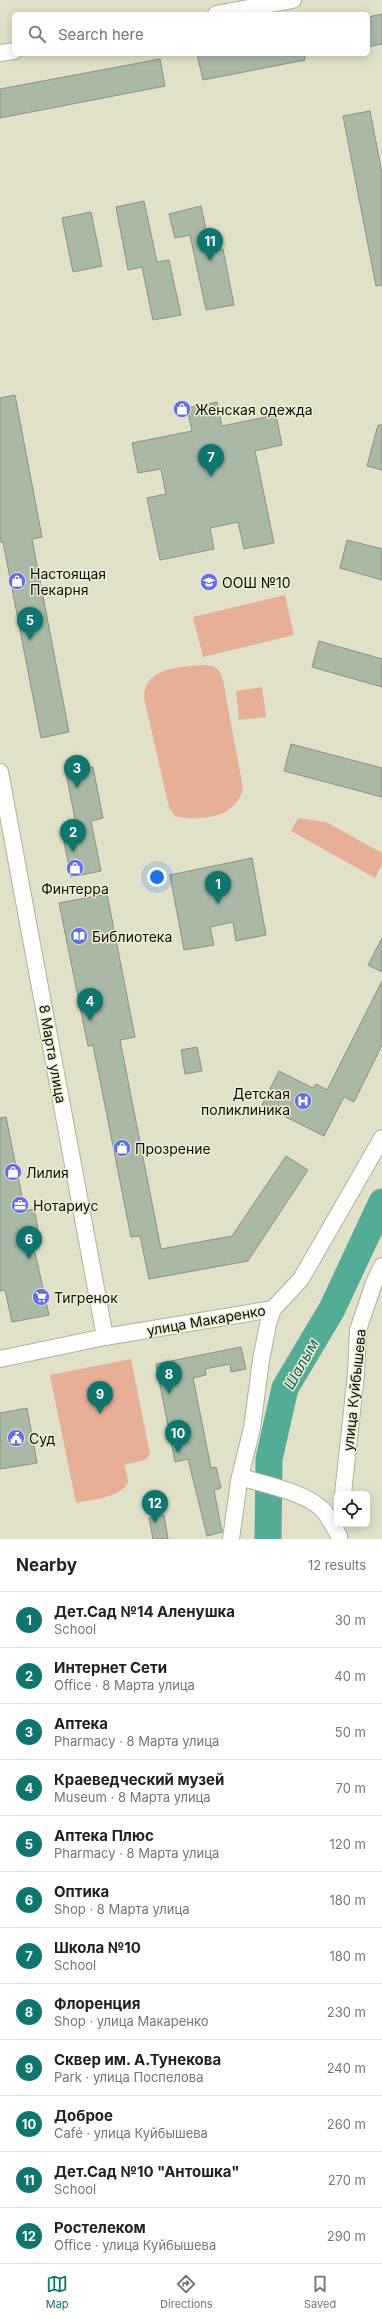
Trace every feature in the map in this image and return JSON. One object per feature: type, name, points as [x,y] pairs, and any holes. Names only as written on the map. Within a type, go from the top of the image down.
[{"type":"street","points":[[227,12],[293,0]]},
{"type":"street","points":[[0,53],[12,51]]},
{"type":"street","name":"8 Марта улица","points":[[0,772],[105,1337]]},
{"type":"street","name":"улица Макаренко","points":[[0,1359],[105,1337],[273,1309],[301,1279],[382,1138]]},
{"type":"street","name":"улица Куйбышева","points":[[343,1491],[356,1374],[358,1330],[374,1283],[382,1266]]},
{"type":"street","points":[[231,1539],[240,1477],[252,1428],[268,1324],[273,1309]]},
{"type":"street","points":[[240,1477],[289,1492],[306,1499],[322,1509],[339,1533]]},
{"type":"shaded area","points":[[285,595],[294,635],[203,657],[193,617]]},
{"type":"shaded area","points":[[186,666],[213,666],[217,669],[223,680],[243,788],[239,798],[233,806],[225,812],[206,818],[185,818],[175,816],[169,807],[144,698],[146,687],[150,680],[157,674],[166,670]]},
{"type":"shaded area","points":[[262,687],[266,717],[239,720],[236,691]]},
{"type":"shaded area","points":[[298,818],[326,822],[382,853],[382,864],[375,878],[291,831]]},
{"type":"shaded area","points":[[131,1359],[150,1454],[145,1460],[124,1465],[128,1480],[126,1486],[115,1494],[76,1503],[50,1375]]},
{"type":"building","points":[[382,14],[382,44],[370,47],[370,17]]},
{"type":"building","points":[[197,56],[304,56],[305,60],[203,80]]},
{"type":"building","points":[[160,59],[165,86],[0,118],[0,89]]},
{"type":"building","points":[[370,111],[382,173],[382,285],[376,286],[343,116]]},
{"type":"building","points":[[144,201],[157,262],[169,260],[181,315],[153,320],[142,267],[128,270],[116,207]]},
{"type":"building","points":[[201,206],[211,252],[223,249],[234,305],[206,310],[190,235],[175,238],[169,214]]},
{"type":"building","points":[[91,212],[102,266],[73,272],[62,218]]},
{"type":"building","points":[[15,395],[42,537],[32,539],[69,732],[41,738],[3,542],[0,542],[0,398]]},
{"type":"building","points":[[217,402],[222,426],[276,415],[282,445],[255,451],[274,543],[244,549],[238,522],[210,528],[214,549],[160,560],[147,498],[166,494],[161,469],[138,473],[132,443],[192,431],[187,408]]},
{"type":"building","points":[[378,425],[382,425],[382,470],[367,466]]},
{"type":"building","points":[[347,540],[382,549],[382,580],[340,568]]},
{"type":"building","points":[[319,641],[382,659],[382,687],[312,667]]},
{"type":"building","points":[[291,744],[382,768],[382,797],[284,771]]},
{"type":"building","points":[[93,767],[103,818],[91,821],[101,871],[71,877],[61,827],[76,824],[66,773]]},
{"type":"building","points":[[252,858],[266,935],[236,941],[233,922],[210,927],[214,945],[184,950],[170,875]]},
{"type":"building","points":[[107,894],[135,1037],[120,1040],[161,1249],[232,1236],[286,1156],[308,1170],[248,1261],[149,1279],[140,1236],[131,1237],[93,1045],[88,1046],[59,903]]},
{"type":"building","points":[[382,938],[382,972],[368,965]]},
{"type":"building","points":[[382,981],[382,1045],[354,1102],[344,1097],[324,1136],[262,1105],[279,1071],[313,1088],[316,1084],[327,1090]]},
{"type":"building","points":[[197,1047],[202,1071],[185,1074],[181,1050]]},
{"type":"building","points":[[6,1117],[25,1211],[34,1209],[38,1228],[30,1230],[49,1315],[12,1322],[5,1290],[0,1291],[0,1118]]},
{"type":"building","points":[[241,1347],[246,1369],[231,1372],[230,1364],[205,1369],[206,1375],[193,1378],[211,1468],[216,1467],[221,1488],[214,1490],[222,1532],[207,1536],[188,1459],[175,1462],[156,1364]]},
{"type":"building","name":"Суд","points":[[27,1408],[37,1463],[0,1469],[0,1413]]},
{"type":"building","points":[[164,1515],[168,1539],[153,1539],[149,1518]]},
{"type":"waterway","name":"Шалым","points":[[268,1539],[269,1459],[285,1388],[332,1309],[382,1202]]},
{"type":"place","name":"Дет.Сад №10 \"Антошка\"","points":[[210,261]]},
{"type":"place","name":"Женская одежда","points":[[182,409]]},
{"type":"place","name":"Школа №10","points":[[211,477]]},
{"type":"place","name":"Настоящая Пекарня","points":[[17,581]]},
{"type":"place","name":"ООШ №10","points":[[209,582]]},
{"type":"place","name":"Аптека Плюс","points":[[30,640]]},
{"type":"place","name":"Аптека","points":[[77,788]]},
{"type":"place","name":"Интернет Сети","points":[[73,852]]},
{"type":"place","name":"Финтерра","points":[[75,868]]},
{"type":"place","name":"Дет.Сад №14 Аленушка","points":[[218,904]]},
{"type":"place","name":"Библиотека","points":[[79,936]]},
{"type":"place","name":"Краеведческий музей","points":[[90,1021]]},
{"type":"place","name":"Детская поликлиника","points":[[303,1101]]},
{"type":"place","name":"Прозрение","points":[[122,1148]]},
{"type":"place","name":"Лилия","points":[[13,1172]]},
{"type":"place","name":"Нотариус","points":[[20,1205]]},
{"type":"place","name":"Оптика","points":[[29,1259]]},
{"type":"place","name":"Тигренок","points":[[41,1297]]},
{"type":"place","name":"Флоренция","points":[[169,1394]]},
{"type":"place","name":"Сквер им. А.Тунекова","points":[[100,1414]]},
{"type":"place","name":"Суд","points":[[16,1438]]},
{"type":"place","name":"Доброе","points":[[178,1453]]},
{"type":"place","name":"Ростелеком","points":[[155,1523]]}]
